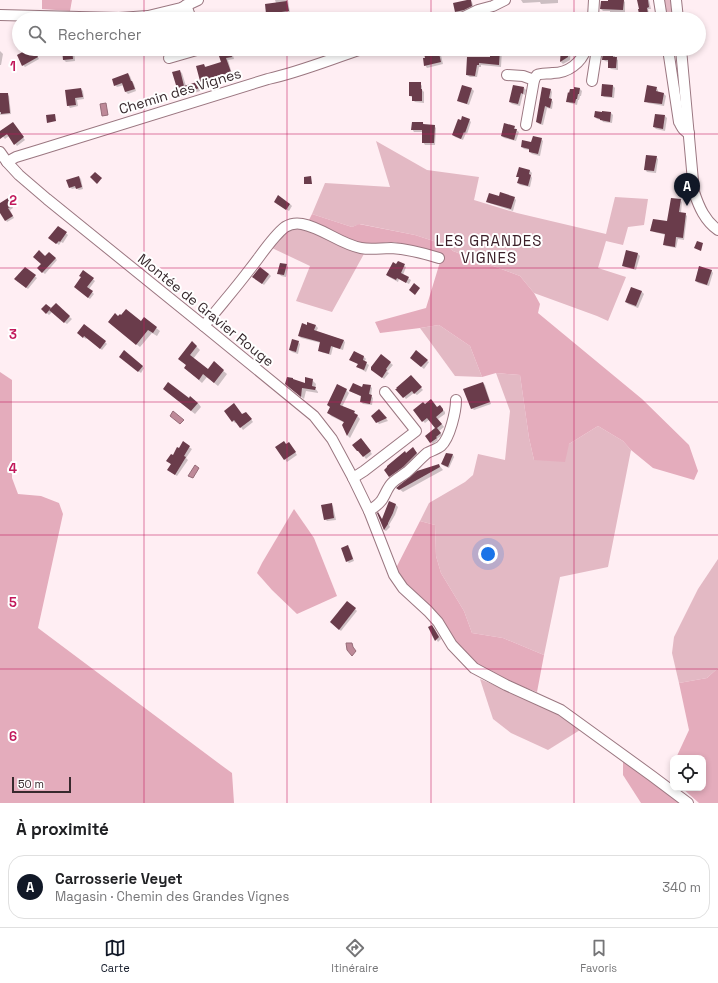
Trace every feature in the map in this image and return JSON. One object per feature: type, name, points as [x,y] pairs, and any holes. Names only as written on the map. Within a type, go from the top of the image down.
[{"type":"street","points":[[164,12],[181,8],[198,0]]},
{"type":"street","points":[[474,12],[493,6],[505,0]]},
{"type":"street","points":[[593,12],[594,0]]},
{"type":"street","points":[[659,0],[661,12]]},
{"type":"street","points":[[676,0],[677,12]]},
{"type":"street","points":[[186,5],[188,12]]},
{"type":"street","points":[[0,15],[12,15]]},
{"type":"street","points":[[169,58],[176,56]]},
{"type":"street","name":"Chemin des Vignes","points":[[7,162],[16,157],[342,56]]},
{"type":"street","points":[[526,125],[536,75],[558,73],[568,69],[583,56]]},
{"type":"street","points":[[592,81],[596,56]]},
{"type":"street","points":[[669,56],[679,122],[682,129],[689,133]]},
{"type":"street","points":[[682,56],[692,178],[696,197],[702,212],[710,223],[718,230]]},
{"type":"street","points":[[507,75],[523,76],[534,80]]},
{"type":"street","name":"Montée de Gravier Rouge","points":[[0,152],[19,175],[46,200],[314,416],[332,439],[353,478],[369,512],[394,576],[438,622],[452,645],[474,668],[506,685],[561,710],[688,803]]},
{"type":"street","points":[[204,326],[274,238],[286,227],[294,224],[302,224],[312,227],[334,236],[349,245],[361,248],[402,249],[439,258]]},
{"type":"street","points":[[353,478],[416,431],[385,392]]},
{"type":"street","points":[[369,512],[380,502],[392,483],[444,442],[448,435],[456,400]]},
{"type":"shaded area","points":[[42,0],[72,0],[70,11],[42,9]]},
{"type":"shaded area","points":[[664,0],[671,0],[672,12],[666,11]]},
{"type":"shaded area","points":[[106,103],[108,115],[102,116],[100,104]]},
{"type":"shaded area","points":[[376,141],[427,170],[479,177],[474,200],[517,213],[606,234],[615,197],[648,199],[644,225],[628,227],[623,245],[606,241],[598,268],[626,277],[608,321],[534,293],[520,276],[453,251],[446,245],[415,235],[360,224],[352,227],[312,214],[325,183],[390,187]]},
{"type":"shaded area","points":[[312,214],[352,227],[359,224],[415,235],[446,245],[453,251],[520,276],[534,293],[540,304],[538,313],[642,399],[689,445],[698,471],[694,480],[653,468],[631,450],[623,441],[598,426],[569,444],[565,462],[534,460],[529,438],[520,375],[496,373],[482,377],[470,346],[439,325],[380,333],[375,322],[426,308],[440,262],[437,254],[394,242],[363,245],[308,222]]},
{"type":"shaded area","points":[[298,226],[365,252],[332,312],[296,301],[310,266],[272,248],[285,230]]},
{"type":"shaded area","points":[[439,325],[470,346],[482,377],[455,376],[420,328]]},
{"type":"shaded area","points":[[0,372],[12,380],[12,478],[18,494],[41,496],[59,503],[63,514],[38,628],[232,773],[234,803],[0,803]]},
{"type":"shaded area","points":[[496,373],[520,375],[529,438],[534,460],[569,444],[598,426],[623,441],[631,450],[608,567],[560,577],[544,655],[503,638],[472,633],[464,611],[441,573],[436,556],[435,525],[420,521],[429,503],[465,482],[473,475],[478,454],[505,460],[510,411]]},
{"type":"shaded area","points":[[173,411],[184,420],[180,424],[170,416]]},
{"type":"shaded area","points":[[195,465],[199,468],[193,478],[188,476]]},
{"type":"shaded area","points":[[294,509],[314,538],[337,596],[297,614],[257,573]]},
{"type":"shaded area","points":[[420,521],[435,525],[436,556],[441,573],[464,611],[472,633],[503,638],[544,655],[537,692],[499,678],[475,662],[458,645],[394,572]]},
{"type":"shaded area","points":[[718,559],[718,668],[707,678],[679,683],[672,653],[674,637],[698,589]]},
{"type":"shaded area","points":[[346,643],[352,643],[356,651],[352,656],[347,650]]},
{"type":"shaded area","points":[[718,668],[718,803],[699,803],[685,791],[706,791],[706,755],[677,755],[689,730],[679,683],[707,678]]},
{"type":"shaded area","points":[[480,679],[546,707],[580,730],[548,750],[511,733],[493,719]]},
{"type":"shaded area","points":[[623,760],[681,803],[641,803],[623,775]]},
{"type":"building","points":[[471,0],[472,6],[455,12],[453,3]]},
{"type":"building","points":[[624,0],[623,10],[600,9],[601,1]]},
{"type":"building","points":[[637,0],[648,0],[648,12],[639,12]]},
{"type":"building","points":[[287,1],[289,11],[266,12],[265,4]]},
{"type":"building","points":[[17,56],[38,57],[22,66]]},
{"type":"building","points":[[63,56],[73,56],[73,59],[63,60]]},
{"type":"building","points":[[219,56],[232,56],[226,58],[231,72],[209,79],[211,84],[179,95],[172,72],[180,70],[184,86],[200,81],[196,66],[204,64],[205,67],[221,62]]},
{"type":"building","points":[[425,56],[440,56],[441,62],[424,66],[423,58],[425,58]]},
{"type":"building","points":[[500,56],[499,65],[479,63],[479,65],[477,65],[475,76],[466,75],[467,57]]},
{"type":"building","points":[[560,56],[568,56],[568,57],[560,62]]},
{"type":"building","points":[[602,56],[617,57],[616,68],[608,68],[608,60],[602,60]]},
{"type":"building","points":[[128,73],[135,89],[125,92],[122,83],[114,86],[112,79]]},
{"type":"building","points":[[409,82],[421,82],[422,101],[412,101],[412,96],[409,96]]},
{"type":"building","points":[[602,84],[613,85],[612,97],[601,96]]},
{"type":"building","points":[[462,85],[472,88],[467,104],[457,101]]},
{"type":"building","points":[[513,85],[524,87],[523,94],[521,93],[518,104],[509,102]]},
{"type":"building","points":[[647,85],[657,87],[656,91],[664,93],[662,104],[644,102]]},
{"type":"building","points":[[542,87],[551,89],[549,98],[552,99],[550,108],[545,106],[541,124],[536,122]]},
{"type":"building","points":[[574,87],[580,88],[575,103],[566,102],[568,92],[569,93],[570,89],[574,89]]},
{"type":"building","points":[[81,88],[83,97],[75,98],[76,105],[67,106],[65,90]]},
{"type":"building","points":[[0,93],[8,93],[10,113],[1,114],[0,112]]},
{"type":"building","points":[[595,111],[611,112],[610,122],[594,117]]},
{"type":"building","points":[[55,114],[56,121],[47,123],[46,115]]},
{"type":"building","points":[[655,114],[665,115],[663,129],[653,127]]},
{"type":"building","points":[[462,116],[470,119],[461,139],[452,135],[458,119],[461,120]]},
{"type":"building","points":[[13,122],[24,137],[14,145],[7,134],[0,139],[0,131]]},
{"type":"building","points":[[412,122],[423,122],[423,124],[435,125],[434,143],[422,143],[422,130],[411,130]]},
{"type":"building","points":[[504,123],[515,126],[514,129],[517,129],[514,140],[501,136]]},
{"type":"building","points":[[533,136],[542,138],[538,154],[529,152],[529,149],[521,147],[522,140],[531,142]]},
{"type":"building","points":[[646,155],[657,156],[654,171],[644,170]]},
{"type":"building","points":[[519,167],[530,170],[529,174],[531,175],[528,186],[517,183],[519,177],[516,177]]},
{"type":"building","points":[[95,172],[102,178],[97,184],[90,177]]},
{"type":"building","points":[[79,176],[82,187],[76,189],[75,186],[69,188],[66,180]]},
{"type":"building","points":[[311,176],[312,184],[304,184],[304,177]]},
{"type":"building","points":[[500,192],[515,197],[511,209],[486,202],[489,193],[499,196]]},
{"type":"building","points":[[278,195],[290,204],[286,210],[274,202]]},
{"type":"building","points":[[8,198],[12,206],[8,208],[13,216],[5,221],[0,213],[0,203]]},
{"type":"building","points":[[671,198],[681,199],[679,212],[686,213],[683,238],[676,237],[675,247],[663,245],[665,234],[650,231],[653,219],[667,221]]},
{"type":"building","points":[[58,226],[67,232],[60,242],[59,241],[56,244],[48,238]]},
{"type":"building","points":[[697,241],[703,243],[701,251],[694,248]]},
{"type":"building","points":[[39,250],[45,256],[49,252],[56,258],[42,273],[37,268],[41,264],[33,257]]},
{"type":"building","points":[[626,250],[638,253],[634,269],[622,266]]},
{"type":"building","points":[[398,261],[405,264],[401,273],[409,277],[406,283],[397,278],[396,280],[386,275],[393,262],[396,264]]},
{"type":"building","points":[[280,263],[287,264],[284,275],[277,274]]},
{"type":"building","points":[[699,266],[712,270],[707,285],[695,281]]},
{"type":"building","points":[[25,267],[36,275],[26,288],[14,279]]},
{"type":"building","points":[[260,267],[269,274],[262,284],[252,277]]},
{"type":"building","points":[[83,270],[94,278],[87,287],[93,291],[88,298],[74,287],[81,277],[79,276]]},
{"type":"building","points":[[414,283],[420,288],[415,295],[409,290]]},
{"type":"building","points":[[631,287],[642,291],[636,306],[625,302]]},
{"type":"building","points":[[56,303],[70,316],[64,323],[49,310]]},
{"type":"building","points":[[46,304],[51,308],[46,314],[41,309]]},
{"type":"building","points":[[126,309],[141,321],[144,317],[157,327],[153,333],[148,330],[136,345],[108,322],[115,313],[118,316],[120,314],[121,315]]},
{"type":"building","points":[[307,322],[316,325],[314,330],[344,340],[340,349],[331,346],[329,354],[318,351],[320,342],[298,336],[302,323],[307,325]]},
{"type":"building","points":[[84,324],[106,341],[100,349],[84,336],[83,338],[77,333]]},
{"type":"building","points":[[292,339],[299,341],[296,352],[289,350]]},
{"type":"building","points":[[192,341],[197,346],[190,355],[208,369],[214,361],[224,370],[214,383],[203,374],[199,380],[184,368],[186,365],[178,359]]},
{"type":"building","points":[[124,350],[143,366],[138,372],[119,357]]},
{"type":"building","points":[[416,350],[428,360],[421,367],[410,358]]},
{"type":"building","points":[[354,351],[364,356],[363,360],[367,362],[364,370],[356,367],[358,364],[349,360]]},
{"type":"building","points":[[381,354],[391,362],[382,378],[371,370],[371,367]]},
{"type":"building","points":[[411,375],[422,387],[414,394],[412,391],[403,398],[395,389],[397,389],[396,388]]},
{"type":"building","points":[[287,377],[305,383],[305,377],[313,379],[312,386],[316,387],[315,390],[302,388],[301,397],[285,384]]},
{"type":"building","points":[[168,382],[198,403],[191,411],[163,389]]},
{"type":"building","points":[[483,382],[490,402],[471,409],[463,389]]},
{"type":"building","points":[[353,383],[362,387],[363,384],[371,385],[369,394],[372,395],[370,404],[360,402],[361,396],[349,391]]},
{"type":"building","points":[[337,384],[347,389],[340,405],[355,411],[354,413],[358,415],[347,436],[342,425],[344,422],[327,413],[330,407],[327,405]]},
{"type":"building","points":[[431,399],[437,407],[440,405],[443,411],[436,417],[442,424],[437,428],[441,433],[430,443],[425,436],[435,428],[427,418],[422,422],[413,410],[423,402],[425,404]]},
{"type":"building","points":[[234,403],[242,414],[246,412],[252,419],[240,428],[234,420],[232,422],[224,411]]},
{"type":"building","points":[[379,409],[387,418],[376,423],[371,416]]},
{"type":"building","points":[[361,438],[371,451],[363,457],[352,445]]},
{"type":"building","points":[[183,441],[190,446],[184,456],[186,457],[175,475],[167,470],[171,464],[166,461],[171,454],[173,455],[177,447],[179,448]]},
{"type":"building","points":[[284,441],[286,444],[289,442],[296,452],[284,460],[275,447]]},
{"type":"building","points":[[413,447],[417,453],[403,467],[389,477],[384,470],[387,466],[405,451],[406,453]]},
{"type":"building","points":[[446,453],[453,454],[448,467],[441,464]]},
{"type":"building","points":[[439,464],[440,467],[399,490],[396,488],[417,471]]},
{"type":"building","points":[[389,501],[396,504],[384,530],[377,513],[378,512],[382,519]]},
{"type":"building","points":[[332,503],[334,518],[324,520],[321,505]]},
{"type":"building","points":[[348,545],[353,559],[346,562],[341,548]]},
{"type":"building","points":[[347,601],[356,608],[339,630],[330,622]]},
{"type":"building","points":[[432,625],[439,637],[435,641],[428,627]]},
{"type":"place","name":"Carrosserie Veyet","points":[[687,206]]},
{"type":"district","name":"LES GRANDES VIGNES","points":[[489,250]]}]
